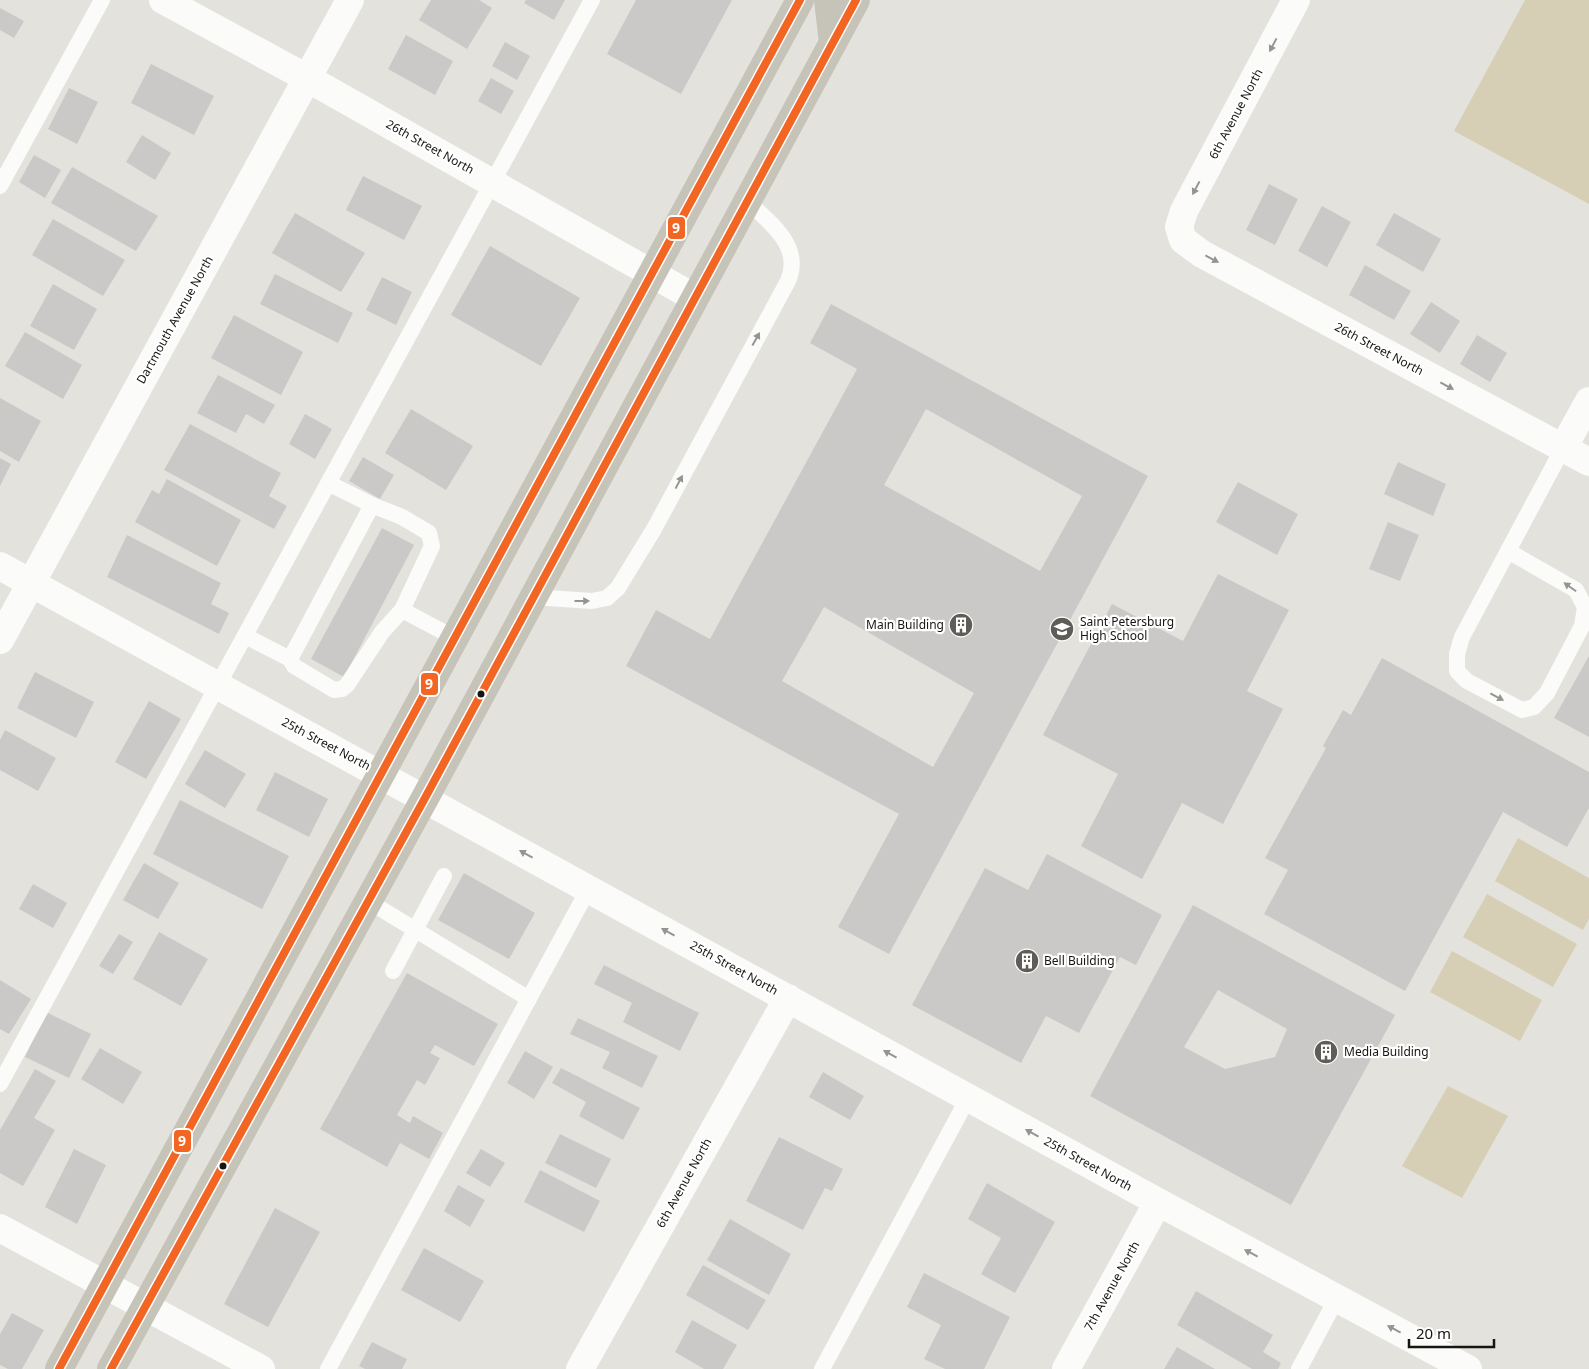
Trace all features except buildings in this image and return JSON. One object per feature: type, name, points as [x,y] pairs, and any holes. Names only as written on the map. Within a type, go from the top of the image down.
[{"type":"main road","points":[[59,1369],[800,0]]},
{"type":"main road","points":[[828,0],[833,43]]},
{"type":"main road","points":[[112,1369],[425,798],[856,0]]},
{"type":"street","name":"26th Street North","points":[[163,0],[307,78],[695,298]]},
{"type":"street","name":"Dartmouth Avenue North","points":[[0,640],[350,0]]},
{"type":"street","name":"6th Avenue North","points":[[1179,227],[1194,191],[1296,1]]},
{"type":"street","name":"26th Street North","points":[[1179,227],[1183,240],[1202,254],[1589,462]]},
{"type":"street","points":[[1563,448],[1589,401]]},
{"type":"street","name":"25th Street North","points":[[0,566],[382,774],[1158,1202],[1468,1369]]},
{"type":"street","name":"6th Avenue North","points":[[580,1369],[788,998]]},
{"type":"street","name":"7th Avenue North","points":[[1066,1369],[1158,1202]]},
{"type":"street","points":[[0,1228],[261,1369]]},
{"type":"lane","points":[[0,186],[102,0]]},
{"type":"lane","points":[[0,1084],[592,0]]},
{"type":"lane","points":[[533,597],[592,601],[607,598],[618,588],[654,528],[788,282],[793,269],[793,259],[780,232],[747,201]]},
{"type":"lane","points":[[1508,551],[1576,590],[1585,607],[1582,626],[1547,693],[1534,707],[1522,710],[1467,681],[1457,670],[1457,654],[1462,636],[1563,448]]},
{"type":"lane","points":[[245,636],[290,660],[294,666],[334,690],[342,689],[382,632],[402,610],[432,546],[429,533],[402,517],[372,506],[328,483]]},
{"type":"lane","points":[[290,660],[372,506]]},
{"type":"lane","points":[[402,610],[455,638]]},
{"type":"lane","points":[[393,971],[444,876]]},
{"type":"lane","points":[[328,1369],[589,888]]},
{"type":"lane","points":[[368,901],[529,999]]},
{"type":"lane","points":[[822,1369],[968,1098]]},
{"type":"lane","points":[[1298,1369],[1336,1298]]},
{"type":"shaded area","points":[[1525,0],[1589,0],[1589,204],[1454,131]]},
{"type":"shaded area","points":[[1518,838],[1589,878],[1589,919],[1583,930],[1495,881]]},
{"type":"shaded area","points":[[1487,894],[1577,944],[1553,987],[1463,937]]},
{"type":"shaded area","points":[[1452,951],[1542,1000],[1520,1041],[1430,992]]},
{"type":"shaded area","points":[[1448,1086],[1508,1116],[1462,1198],[1402,1166]]},
{"type":"transit line","name":"9","points":[[59,1369],[800,0]]},
{"type":"transit line","name":"9","points":[[111,1369],[425,798],[856,0]]},
{"type":"place","name":"Main Building","points":[[961,625]]},
{"type":"place","name":"Saint Petersburg High School","points":[[1062,629]]},
{"type":"place","name":"Bell Building","points":[[1027,961]]},
{"type":"place","name":"Media Building","points":[[1326,1052]]}]
